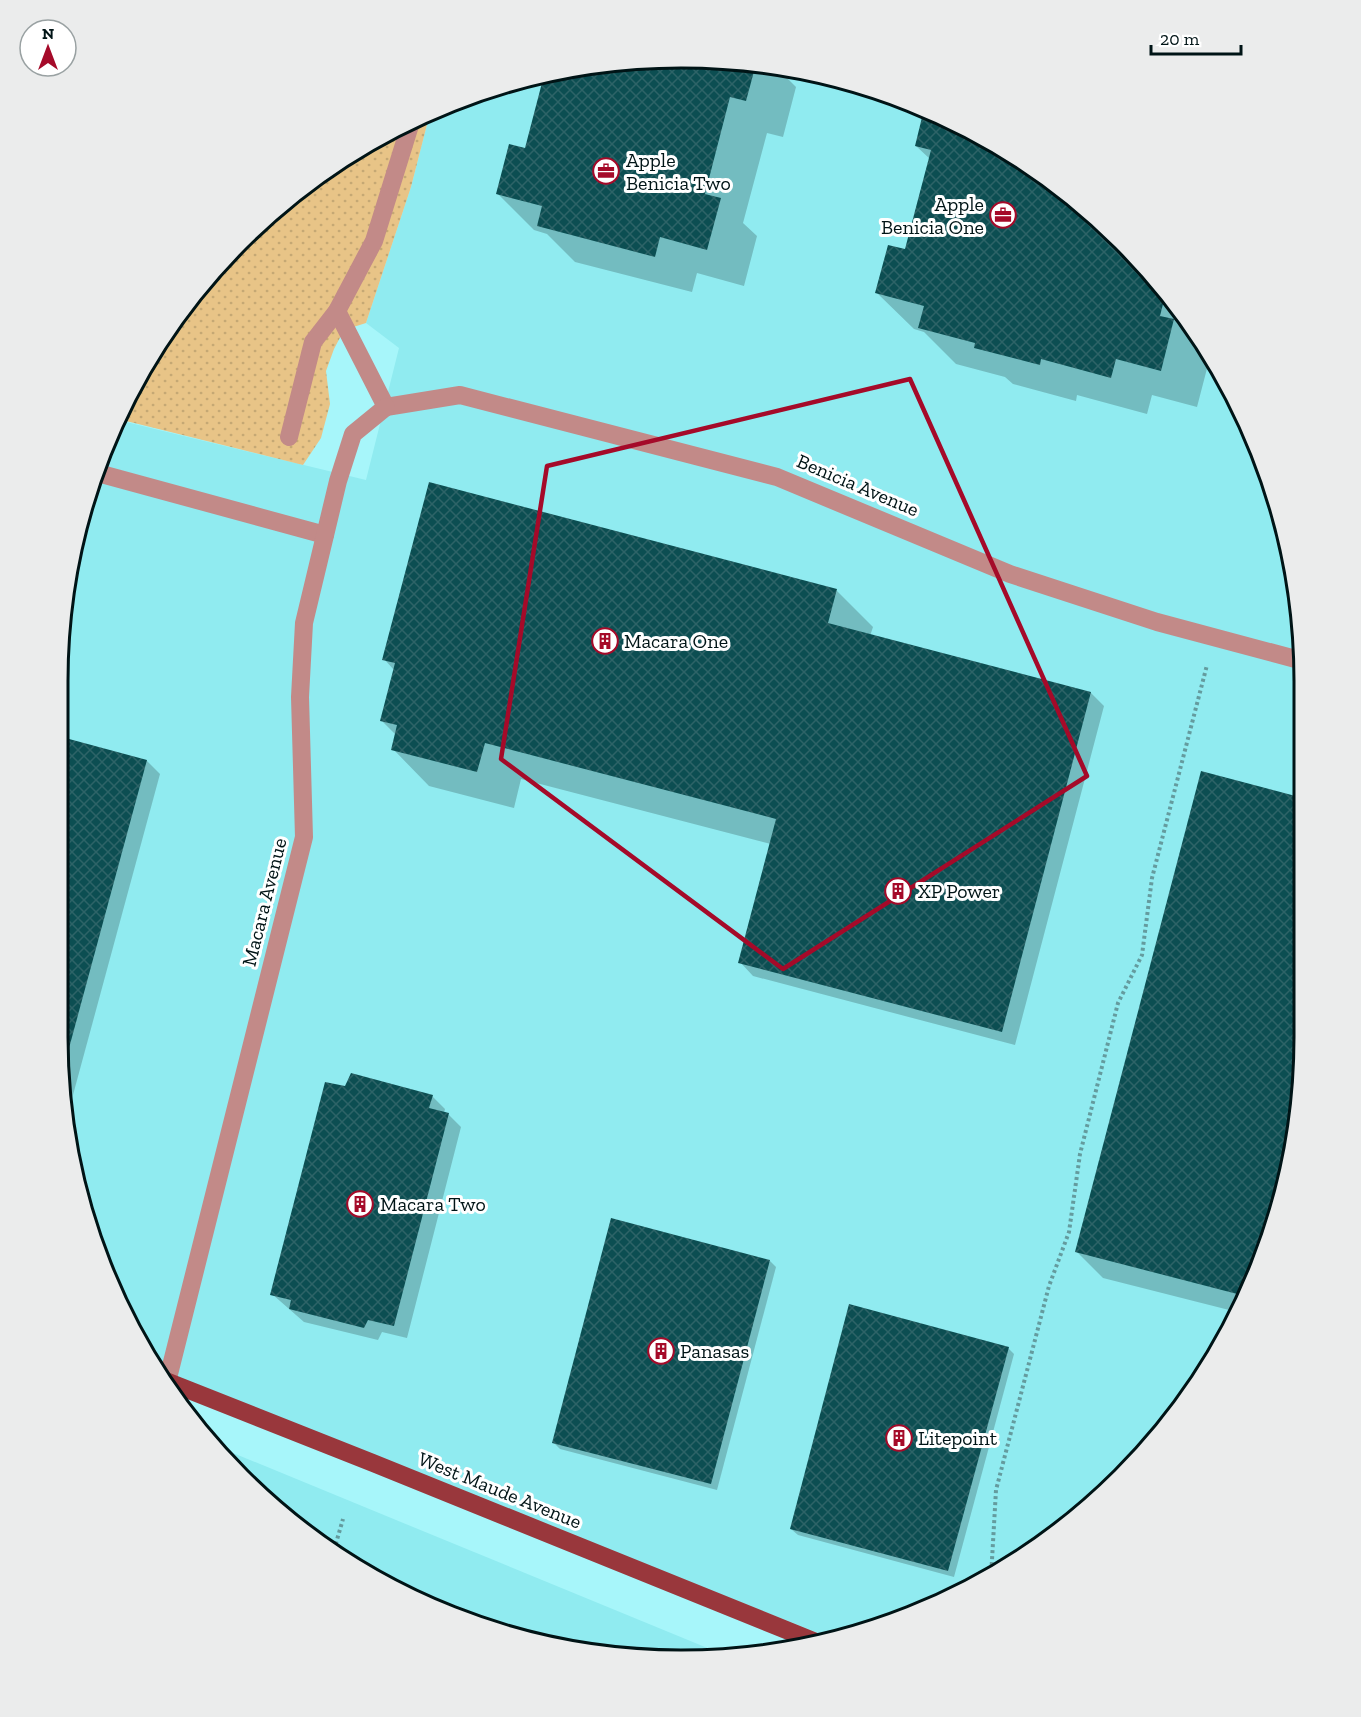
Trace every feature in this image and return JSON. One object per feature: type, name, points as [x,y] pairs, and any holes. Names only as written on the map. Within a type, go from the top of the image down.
[{"type":"main road","name":"West Maude Avenue","points":[[177,1386],[804,1637]]},
{"type":"street","points":[[289,437],[313,342],[337,311],[374,241],[408,132]]},
{"type":"street","points":[[337,311],[386,407]]},
{"type":"street","name":"Benicia Avenue","points":[[386,407],[460,395],[777,477],[1010,574],[1157,622],[1293,658]]},
{"type":"street","name":"Macara Avenue","points":[[169,1374],[304,837],[300,697],[304,623],[338,481],[353,434],[386,407]]},
{"type":"street","points":[[104,474],[325,535]]},
{"type":"path","points":[[992,1564],[996,1490],[1049,1286],[1069,1232],[1080,1155],[1118,1003],[1142,955],[1152,878],[1207,665]]},
{"type":"path","points":[[336,1543],[343,1519]]},
{"type":"highlighted area","points":[[910,379],[1087,776],[783,969],[501,759],[547,466]]},
{"type":"shaded area","points":[[640,69],[721,69],[800,79],[878,100],[952,131],[1021,171],[1054,194],[1114,247],[1167,307],[1190,340],[1230,409],[1261,483],[1282,561],[1292,640],[1294,1036],[1288,1117],[1282,1156],[1261,1234],[1230,1308],[1190,1377],[1167,1410],[1114,1470],[1054,1523],[1021,1546],[952,1586],[878,1617],[820,1633],[170,1376],[131,1308],[100,1234],[79,1156],[69,1077],[68,1036],[69,640],[79,561],[88,522],[100,483],[125,422],[366,480],[399,348],[366,323],[411,187],[428,122],[483,100],[561,79]]},
{"type":"shaded area","points":[[428,122],[411,187],[366,323],[344,330],[334,349],[326,371],[330,404],[321,438],[303,465],[126,421],[150,374],[194,307],[247,247],[307,194],[340,171],[374,150]]},
{"type":"shaded area","points":[[230,1452],[709,1649],[640,1648],[561,1638],[522,1629],[446,1603],[374,1567],[307,1523],[276,1497]]},
{"type":"building","name":"Apple Benicia Two","points":[[640,69],[721,69],[754,72],[746,101],[730,97],[705,194],[721,198],[707,250],[660,237],[655,257],[537,226],[542,206],[496,194],[509,144],[525,148],[542,83],[600,73]]},
{"type":"building","name":"Apple Benicia One","points":[[922,117],[987,150],[1021,171],[1085,220],[1114,247],[1163,303],[1160,316],[1174,319],[1161,371],[1116,359],[1111,378],[1041,359],[1040,365],[974,348],[975,343],[918,328],[924,306],[875,293],[888,245],[905,249],[931,150],[915,146]]},
{"type":"building","points":[[429,482],[837,589],[828,623],[1091,692],[1002,1032],[738,963],[776,819],[485,743],[477,772],[391,750],[397,725],[380,721],[395,663],[382,660]]},
{"type":"building","points":[[68,739],[147,760],[68,1051]]},
{"type":"building","points":[[1201,771],[1294,796],[1294,1036],[1288,1117],[1273,1195],[1261,1234],[1237,1294],[1075,1252]]},
{"type":"building","name":"Macara Two","points":[[351,1073],[433,1095],[429,1108],[449,1113],[394,1326],[368,1320],[364,1328],[289,1309],[291,1300],[270,1295],[325,1082],[345,1086]]},
{"type":"building","name":"Panasas","points":[[611,1218],[770,1260],[711,1484],[552,1443]]},
{"type":"building","name":"Litepoint","points":[[849,1304],[1009,1347],[948,1571],[790,1529]]},
{"type":"place","name":"Apple Benicia Two","points":[[606,171]]},
{"type":"place","name":"Apple Benicia One","points":[[1003,215]]},
{"type":"place","name":"Macara One","points":[[605,641]]},
{"type":"place","name":"XP Power","points":[[898,891]]},
{"type":"place","name":"Macara Two","points":[[360,1204]]},
{"type":"place","name":"Panasas","points":[[661,1351]]},
{"type":"place","name":"Litepoint","points":[[899,1438]]}]
